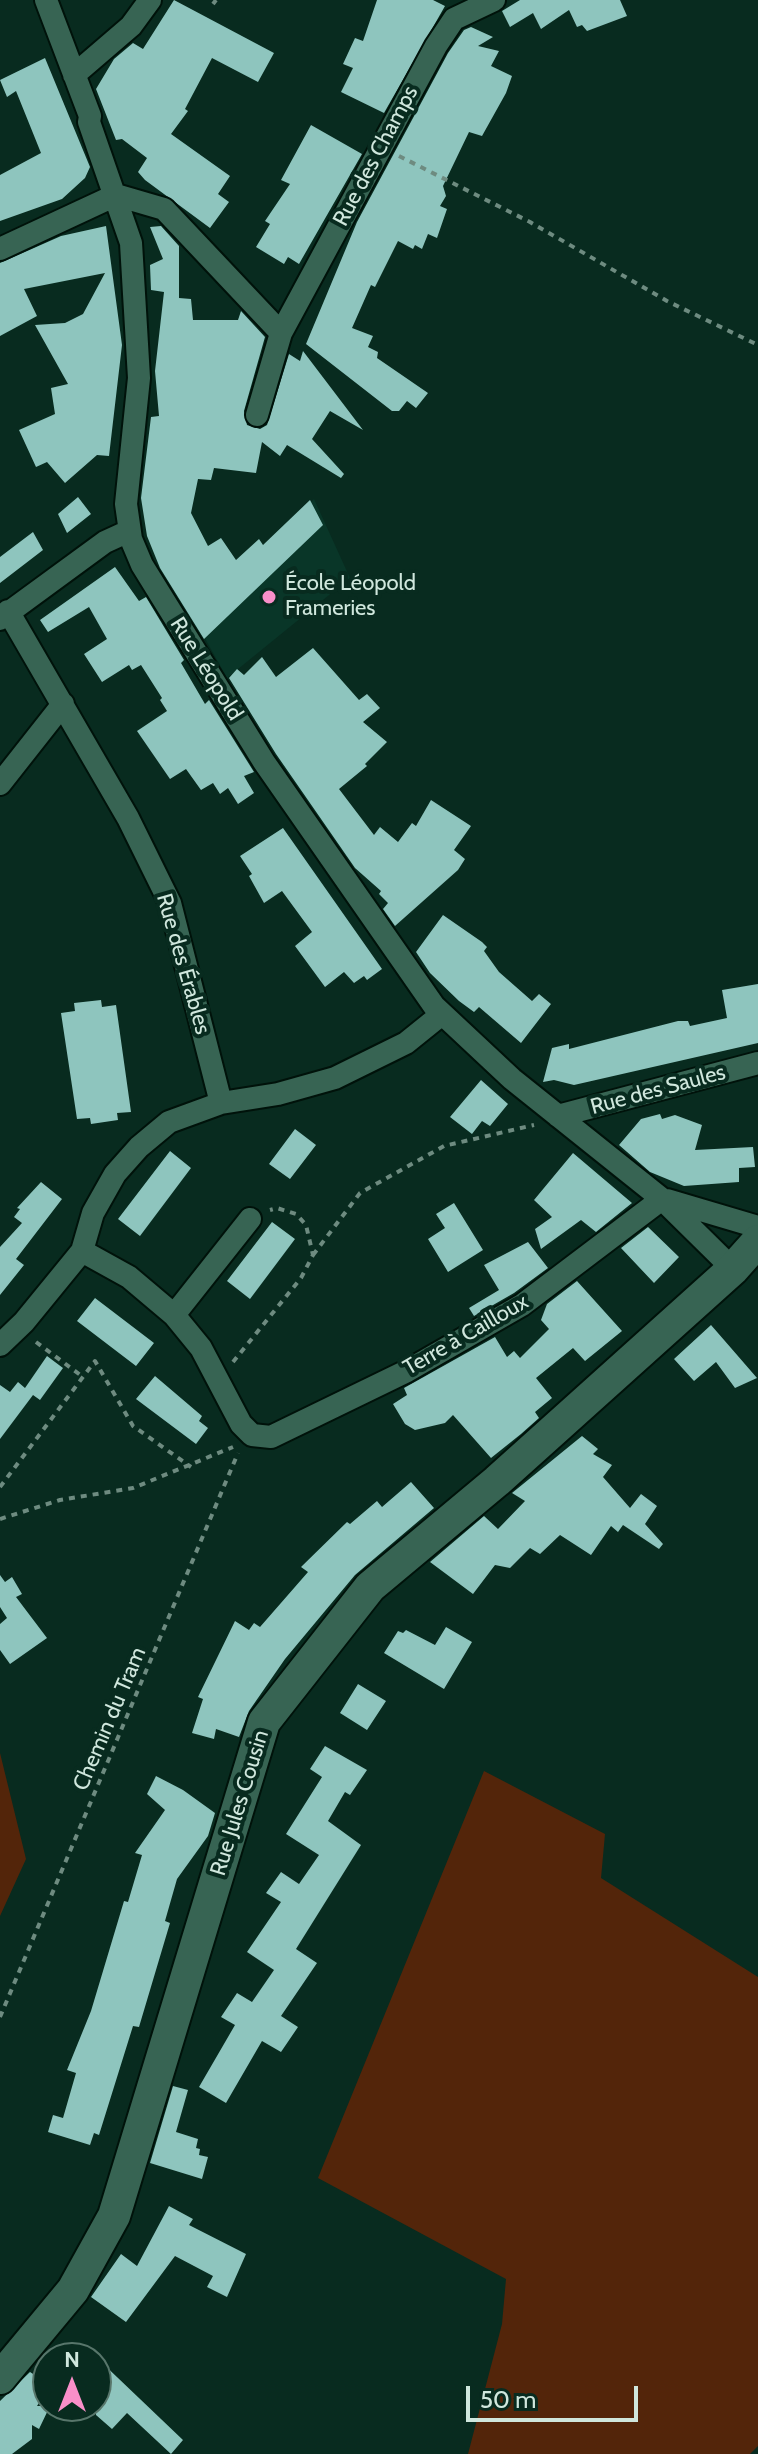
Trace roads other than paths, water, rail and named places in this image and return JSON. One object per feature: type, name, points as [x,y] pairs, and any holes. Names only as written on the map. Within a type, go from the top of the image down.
[{"type":"street","name":"Rue Léopold","points":[[46,0],[131,243],[137,301],[139,378],[126,497],[129,531],[142,565],[264,762],[408,973],[442,1014],[558,1116],[662,1199],[733,1269]]},
{"type":"street","points":[[74,75],[131,26],[150,0]]},
{"type":"street","name":"Rue des Champs","points":[[257,415],[281,333],[381,146],[454,19],[494,0]]},
{"type":"street","points":[[0,249],[116,195],[164,209],[281,333]]},
{"type":"street","points":[[4,615],[105,542],[129,531]]},
{"type":"street","name":"Rue des Érables","points":[[4,615],[63,704],[128,818],[170,903],[221,1103]]},
{"type":"street","points":[[0,784],[63,704]]},
{"type":"street","points":[[0,1345],[24,1322],[82,1251],[93,1213],[115,1174],[139,1147],[169,1122],[221,1103],[278,1094],[335,1078],[406,1043],[442,1014]]},
{"type":"street","name":"Rue des Saules","points":[[558,1116],[758,1063]]},
{"type":"street","name":"Rue Léopold","points":[[662,1199],[758,1227]]},
{"type":"street","name":"Terre à Cailloux","points":[[174,1315],[195,1338],[241,1424],[252,1435],[278,1435],[426,1361],[522,1305],[662,1199]]},
{"type":"street","points":[[82,1251],[129,1277],[174,1315],[250,1219]]},
{"type":"street","name":"Rue Jules Cousin","points":[[0,2378],[73,2290],[114,2216],[264,1722],[370,1587],[497,1481],[733,1269],[758,1241]]},
{"type":"place","name":"École Léopold Frameries","points":[[269,597]]}]
